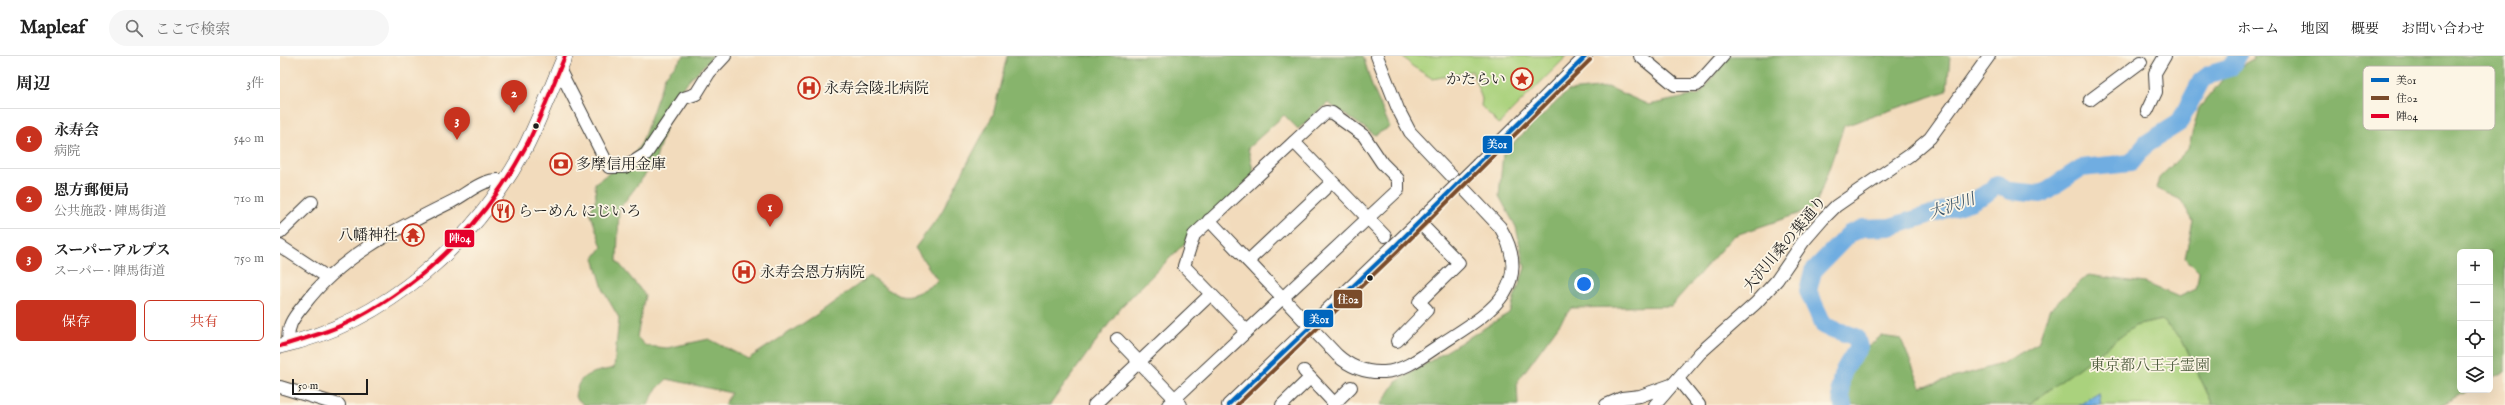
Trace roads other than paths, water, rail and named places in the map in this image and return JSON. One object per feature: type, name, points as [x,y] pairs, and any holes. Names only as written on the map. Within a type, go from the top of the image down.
[{"type":"main road","points":[[284,345],[325,332],[356,317],[413,284],[450,250],[482,214],[505,181],[525,148],[562,63]]},
{"type":"street","points":[[562,63],[609,167],[617,168],[633,164],[646,154],[684,98],[696,94],[709,73],[725,56]]},
{"type":"street","points":[[1209,220],[1284,298],[1310,328],[1346,363],[1370,372],[1386,372],[1406,367],[1487,314],[1500,301],[1510,280],[1511,250],[1509,241],[1500,227],[1410,132],[1398,109],[1377,56]]},
{"type":"street","points":[[1228,405],[1419,222],[1586,56]]},
{"type":"street","points":[[1640,56],[1675,85],[1697,85],[1720,57]]},
{"type":"street","name":"大沢川桑の葉通り","points":[[1655,405],[1700,353],[1756,303],[1777,280],[1803,242],[1836,206],[1910,155],[1930,138],[1990,56]]},
{"type":"street","points":[[2147,111],[2156,92],[2156,73],[2165,56]]},
{"type":"street","points":[[2090,100],[2138,59],[2158,69]]},
{"type":"street","points":[[1117,339],[1140,362],[1175,403],[1247,331],[1398,190],[1398,179],[1382,163],[1364,136],[1332,113],[1326,112],[1194,235],[1184,266],[1247,331]]},
{"type":"street","points":[[1294,142],[1385,236]]},
{"type":"street","points":[[284,345],[289,325],[327,277],[386,235],[465,195],[483,182],[491,179],[505,181]]},
{"type":"street","points":[[1248,261],[1332,182]]},
{"type":"street","points":[[280,233],[312,202]]},
{"type":"street","points":[[1396,341],[1427,310],[1419,302],[1459,263],[1419,222]]},
{"type":"street","points":[[280,246],[327,277]]},
{"type":"street","points":[[1094,405],[1211,294]]},
{"type":"street","points":[[1282,405],[1307,375],[1333,404],[1351,388]]},
{"type":"street","points":[[1606,405],[1622,398],[1640,396],[1674,382],[1699,405]]},
{"type":"street","points":[[280,387],[304,399],[339,405]]},
{"type":"water","points":[[2099,393],[2101,405],[2079,405]]},
{"type":"waterway","name":"大沢川","points":[[1843,405],[1840,388],[1841,380],[1849,361],[1859,347],[1856,337],[1824,326],[1808,291],[1813,271],[1849,234],[1863,228],[1890,227],[1970,202],[1984,195],[1997,185],[2011,191],[2041,194],[2081,168],[2131,163],[2147,143],[2179,123],[2201,81],[2210,74],[2230,68],[2238,56]]},
{"type":"place","name":"かたらい","points":[[1522,79]]},
{"type":"place","name":"永寿会陵北病院","points":[[809,88]]},
{"type":"place","name":"恩方郵便局","points":[[514,113]]},
{"type":"place","name":"スーパーアルプス","points":[[457,140]]},
{"type":"place","name":"多摩信用金庫","points":[[561,164]]},
{"type":"place","name":"らーめん にじいろ","points":[[503,211]]},
{"type":"place","name":"永寿会","points":[[770,227]]},
{"type":"place","name":"八幡神社","points":[[413,235]]},
{"type":"place","name":"永寿会恩方病院","points":[[744,272]]},
{"type":"park label","name":"東京都八王子霊園","points":[[2150,365]]}]
